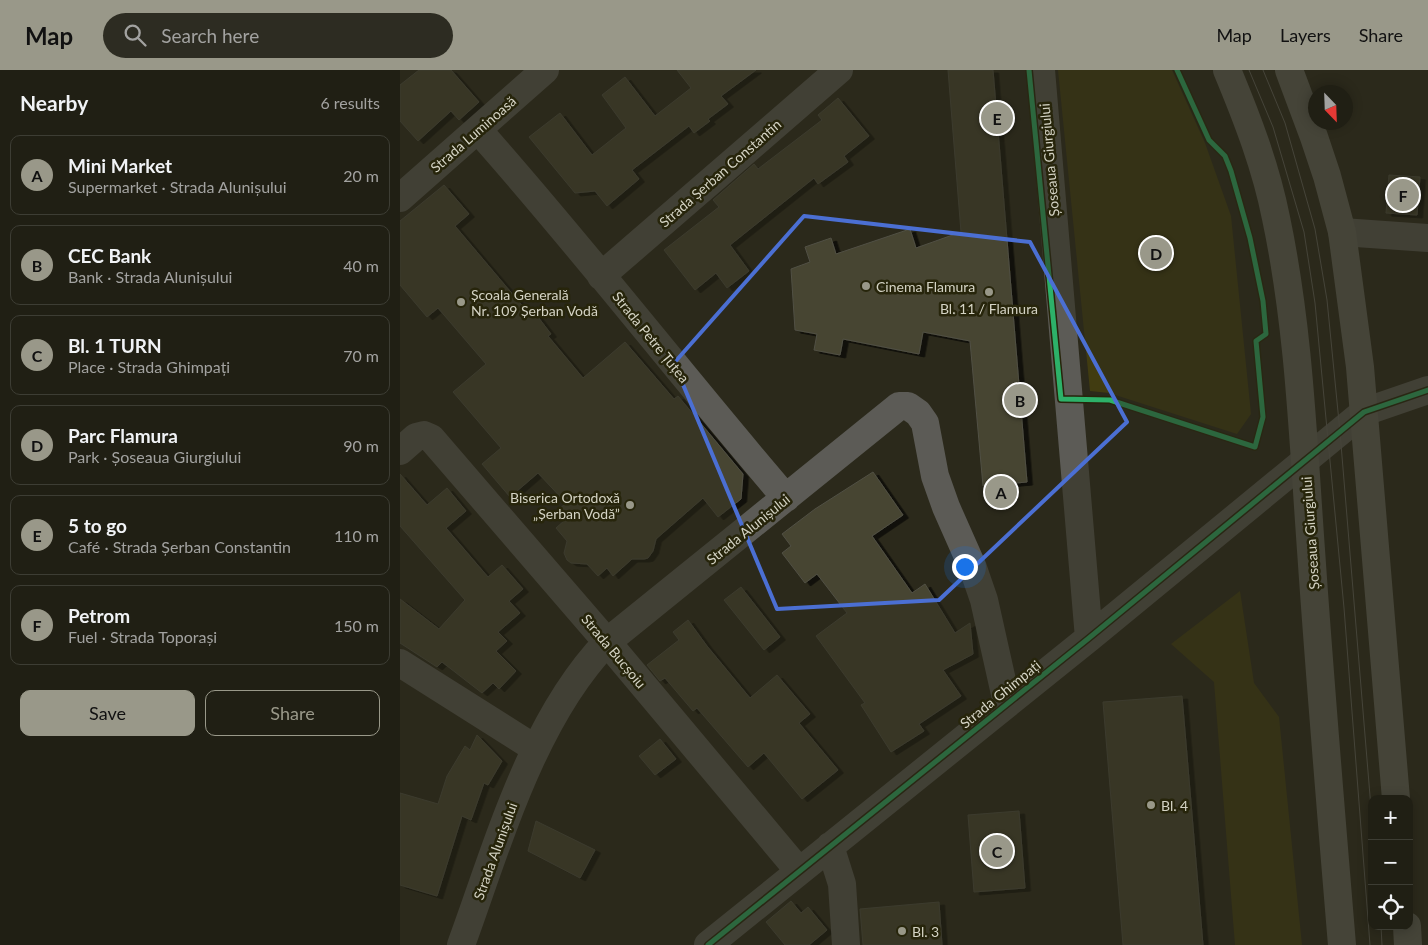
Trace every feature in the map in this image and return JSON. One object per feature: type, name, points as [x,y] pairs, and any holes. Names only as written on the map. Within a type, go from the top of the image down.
[{"type":"main road","name":"Șoseaua Giurgiului","points":[[1227,70],[1261,158],[1276,216],[1284,262],[1298,370],[1306,461],[1320,681],[1342,945]]},
{"type":"main road","points":[[1289,70],[1317,145],[1342,232],[1360,367],[1396,795]]},
{"type":"main road","points":[[1407,930],[1408,945]]},
{"type":"street","name":"Strada Luminoasă","points":[[400,198],[545,70]]},
{"type":"street","name":"Strada Șerban Constantin","points":[[601,276],[840,70]]},
{"type":"street","name":"Șoseaua Giurgiului","points":[[1041,70],[1089,638]]},
{"type":"street","name":"Strada Petre Țuțea","points":[[478,130],[786,498]]},
{"type":"street","points":[[1342,232],[1428,238]]},
{"type":"street","points":[[1364,412],[1428,390]]},
{"type":"street","name":"Strada Alunișului","points":[[461,945],[521,781],[550,721],[591,659],[607,642],[899,406],[908,406],[925,423],[935,476],[946,507],[973,568],[984,600],[1006,703]]},
{"type":"street","name":"Strada Ghimpați","points":[[717,942],[830,846],[1089,638],[1364,412]]},
{"type":"street","name":"Strada Bucșoiu","points":[[400,451],[416,437],[424,435],[431,438],[607,642],[799,872]]},
{"type":"street","points":[[400,663],[536,749]]},
{"type":"street","points":[[830,846],[842,884],[846,945]]},
{"type":"highlighted area","points":[[804,216],[1030,242],[1127,422],[939,600],[777,609],[674,363]]},
{"type":"shaded area","points":[[1058,70],[1172,70],[1205,143],[1231,216],[1251,414],[1237,434],[1109,393],[1090,391]]},
{"type":"shaded area","points":[[1240,591],[1254,683],[1279,717],[1302,945],[1235,945],[1214,682],[1171,644]]},
{"type":"building","points":[[419,70],[451,70],[479,102],[459,120],[451,111],[418,141],[400,121],[400,85]]},
{"type":"building","points":[[677,70],[756,70],[721,96],[728,104],[708,119],[710,121],[694,133],[689,126],[632,170],[639,179],[607,206],[595,191],[575,193],[529,137],[560,113],[592,155],[626,128],[602,95],[625,77],[655,116],[691,88]]},
{"type":"building","points":[[948,70],[993,70],[1027,482],[983,486],[970,341],[923,332],[919,354],[843,339],[840,355],[814,350],[817,334],[795,330],[791,269],[810,262],[805,247],[831,238],[836,254],[910,229],[916,248],[961,232]]},
{"type":"building","points":[[838,98],[869,136],[844,156],[848,162],[818,184],[814,178],[730,245],[749,271],[727,288],[716,273],[695,290],[664,250],[719,207],[713,200],[754,164],[758,169],[822,120],[818,115]]},
{"type":"building","points":[[1389,175],[1420,177],[1417,215],[1386,213]]},
{"type":"building","points":[[444,185],[469,214],[455,226],[531,316],[535,313],[551,334],[548,336],[583,378],[625,342],[674,399],[678,396],[743,474],[741,499],[718,517],[703,498],[656,539],[653,551],[648,558],[632,559],[613,576],[607,568],[598,576],[587,564],[571,563],[567,560],[564,553],[567,541],[556,528],[565,520],[557,511],[566,503],[538,473],[510,497],[482,464],[501,448],[453,392],[486,364],[438,308],[427,317],[400,285],[400,221]]},
{"type":"building","points":[[873,472],[903,515],[872,536],[912,593],[925,584],[955,633],[970,623],[973,654],[943,670],[961,696],[919,724],[924,731],[891,752],[861,705],[865,703],[816,636],[847,613],[817,574],[805,583],[782,553],[791,546],[782,534],[815,509]]},
{"type":"building","points":[[400,474],[427,505],[447,488],[466,511],[446,528],[488,577],[502,565],[523,589],[509,601],[520,613],[498,632],[507,641],[496,651],[516,671],[499,689],[493,683],[482,693],[442,662],[437,667],[400,643],[400,599],[439,629],[465,600],[400,526]]},
{"type":"building","points":[[741,587],[780,637],[764,650],[724,600]]},
{"type":"building","points":[[688,620],[750,698],[777,675],[810,714],[799,723],[838,770],[802,799],[764,753],[748,767],[697,708],[693,711],[665,678],[660,681],[647,665],[679,640],[673,632]]},
{"type":"building","name":"Bl. 4","points":[[1182,696],[1203,945],[1123,945],[1103,702]]},
{"type":"building","points":[[477,735],[502,761],[488,785],[484,783],[471,820],[462,816],[437,896],[400,885],[400,793],[438,804],[447,776],[465,746],[470,750]]},
{"type":"building","points":[[660,739],[676,759],[655,775],[639,756]]},
{"type":"building","points":[[1019,811],[1025,888],[974,892],[968,815]]},
{"type":"building","points":[[536,821],[595,850],[580,878],[528,851]]},
{"type":"building","points":[[791,901],[801,913],[808,907],[827,930],[809,945],[785,945],[766,922]]},
{"type":"building","name":"Bl. 3","points":[[939,902],[942,945],[863,945],[860,909]]},
{"type":"tram line","points":[[1249,70],[1273,127],[1304,232],[1315,303],[1344,608],[1370,945]]},
{"type":"tram line","points":[[1263,70],[1285,123],[1315,229],[1327,300],[1340,432],[1370,795]]},
{"type":"tram line","points":[[1381,930],[1382,945]]},
{"type":"cycle path","points":[[1029,70],[1061,399],[1110,400],[1255,447],[1263,417],[1256,341],[1266,334],[1263,301],[1250,238],[1225,156],[1209,140],[1177,70]]},
{"type":"cycle path","points":[[708,945],[1089,638],[1364,412],[1428,390]]},
{"type":"place","name":"5 to go","points":[[997,118]]},
{"type":"place","name":"Petrom","points":[[1403,195]]},
{"type":"place","name":"Parc Flamura","points":[[1156,253]]},
{"type":"place","name":"Cinema Flamura","points":[[866,286]]},
{"type":"place","name":"Bl. 11 / Flamura","points":[[989,292]]},
{"type":"place","name":"Școala Generală Nr. 109 Șerban Vodă","points":[[461,302]]},
{"type":"place","name":"CEC Bank","points":[[1020,400]]},
{"type":"place","name":"Mini Market","points":[[1001,492]]},
{"type":"place","name":"Biserica Ortodoxă „Șerban Vodă”","points":[[630,505]]},
{"type":"place","name":"Bl. 4","points":[[1151,805]]},
{"type":"place","name":"Bl. 1 TURN","points":[[997,851]]},
{"type":"place","name":"Bl. 3","points":[[902,931]]}]
